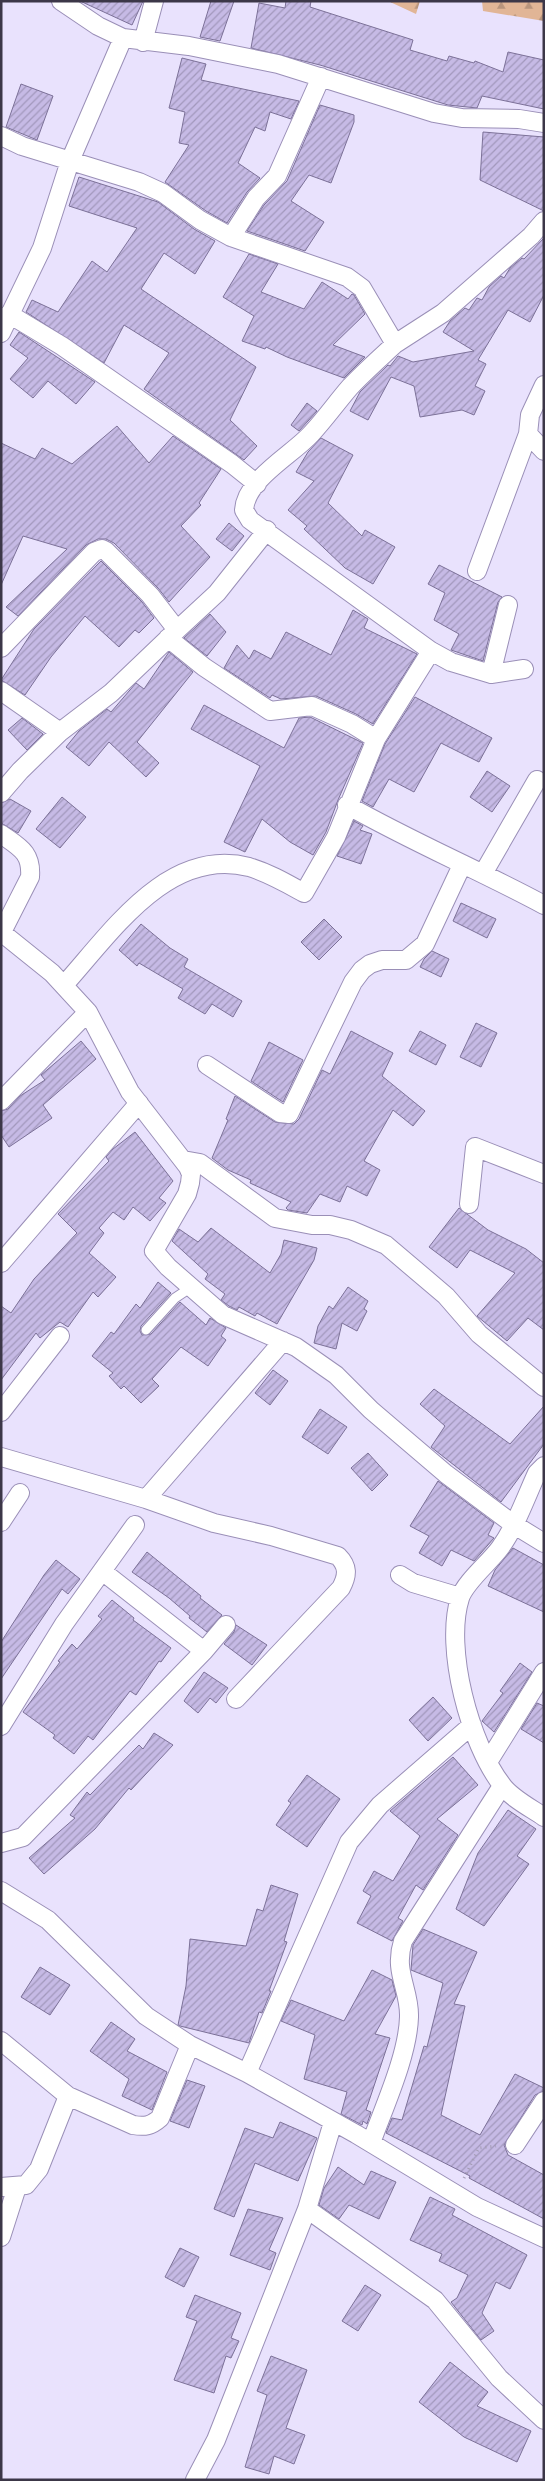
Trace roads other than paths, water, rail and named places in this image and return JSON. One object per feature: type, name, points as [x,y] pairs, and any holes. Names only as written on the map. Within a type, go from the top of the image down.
[{"type":"street","points":[[61,1],[98,26],[123,38],[143,42],[189,46],[278,64],[434,113],[462,118],[519,119],[544,123]]},
{"type":"street","points":[[143,42],[154,1]]},
{"type":"street","points":[[1,333],[42,248],[70,161],[123,38]]},
{"type":"street","points":[[231,237],[256,198],[277,176],[321,77]]},
{"type":"street","points":[[1,136],[22,146],[139,182],[163,193],[200,220],[231,237],[347,276],[362,288],[395,344]]},
{"type":"street","points":[[524,669],[491,674],[451,662],[430,651],[390,624],[267,530],[250,520],[244,510],[247,498],[257,484],[274,466],[311,434],[352,385],[395,344],[443,313],[530,236],[544,221]]},
{"type":"street","points":[[9,314],[62,346],[232,464],[257,484]]},
{"type":"street","points":[[477,571],[528,434],[530,415],[544,385]]},
{"type":"street","points":[[528,434],[544,452]]},
{"type":"street","points":[[1,793],[20,770],[60,732],[111,693],[217,593],[267,530]]},
{"type":"street","points":[[1,648],[94,552],[102,549],[150,595],[172,634],[204,667],[270,710],[312,706],[352,724],[376,740]]},
{"type":"street","points":[[491,674],[508,605]]},
{"type":"street","points":[[64,985],[152,890],[198,866],[224,864],[248,867],[274,876],[304,893],[327,856],[376,740],[430,651]]},
{"type":"street","points":[[1,691],[60,732]]},
{"type":"street","points":[[484,872],[537,780]]},
{"type":"street","points":[[347,805],[390,830],[462,865],[484,872],[544,905]]},
{"type":"street","points":[[1,834],[24,852],[29,860],[30,868],[30,877],[2,932],[64,985],[88,1012],[130,1092],[183,1160],[191,1174],[187,1194],[154,1251],[190,1288],[223,1315],[296,1347],[336,1375],[371,1410],[446,1474],[513,1524],[544,1543]]},
{"type":"street","points":[[207,1065],[280,1113],[290,1114],[353,982],[362,970],[370,964],[382,960],[406,960],[425,944],[462,865]]},
{"type":"street","points":[[1,1102],[88,1012]]},
{"type":"street","points":[[1,1263],[139,1103]]},
{"type":"street","points":[[469,1204],[475,1147],[544,1174]]},
{"type":"street","points":[[183,1160],[200,1164],[276,1218],[312,1225],[330,1225],[351,1230],[386,1245],[446,1296],[479,1334],[544,1387]]},
{"type":"street","points":[[1,1412],[60,1336]]},
{"type":"street","points":[[146,1499],[283,1341]]},
{"type":"street","points":[[1,1457],[146,1499],[214,1523],[271,1536],[338,1556],[345,1563],[347,1576],[341,1588],[236,1699]]},
{"type":"street","points":[[544,1466],[538,1473],[502,1547],[460,1596],[454,1638],[460,1682],[472,1725],[488,1762],[502,1786],[544,1817]]},
{"type":"street","points":[[1,1522],[20,1493]]},
{"type":"street","points":[[1,1726],[64,1624],[134,1524]]},
{"type":"street","points":[[102,1570],[204,1651]]},
{"type":"street","points":[[400,1574],[414,1583],[460,1596]]},
{"type":"street","points":[[1,1843],[23,1836],[204,1651],[226,1625]]},
{"type":"street","points":[[488,1762],[544,1672]]},
{"type":"street","points":[[247,2073],[349,1842],[380,1805],[472,1725]]},
{"type":"street","points":[[371,2143],[407,2038],[409,2015],[398,1963],[403,1942],[502,1786]]},
{"type":"street","points":[[1,1891],[48,1920],[146,2016],[190,2044],[247,2073],[371,2143],[477,2207],[544,2238]]},
{"type":"street","points":[[1,2041],[68,2096],[133,2125],[144,2127],[160,2118],[190,2044]]},
{"type":"street","points":[[1,2237],[9,2187],[26,2185],[40,2169],[68,2096]]},
{"type":"street","points":[[514,2145],[544,2101]]},
{"type":"street","points":[[195,2480],[216,2440],[307,2209],[334,2122]]},
{"type":"street","points":[[307,2209],[436,2300],[499,2378],[544,2420]]},
{"type":"lane","points":[[146,1330],[175,1298],[190,1288]]}]
